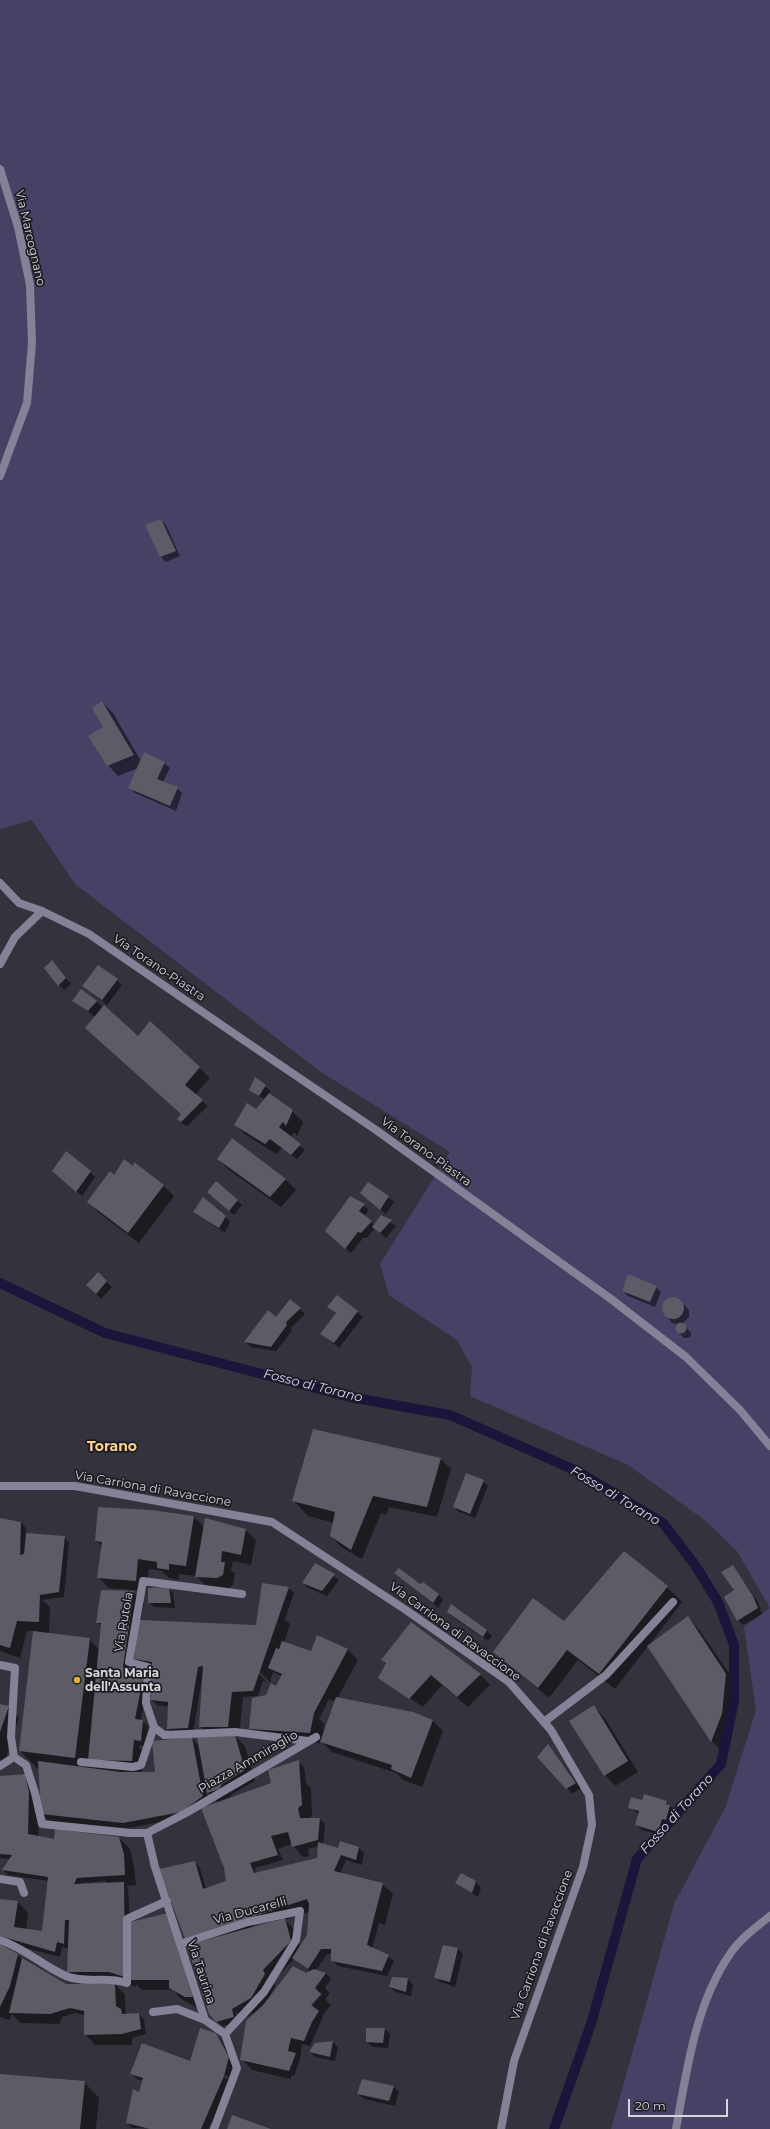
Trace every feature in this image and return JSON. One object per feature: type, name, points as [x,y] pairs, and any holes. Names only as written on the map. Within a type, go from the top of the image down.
[{"type":"street","name":"Via Marcognano","points":[[0,169],[18,226],[30,285],[32,343],[28,403],[0,476]]},
{"type":"street","points":[[0,883],[19,903],[42,911],[15,937],[0,964]]},
{"type":"street","name":"Via Torano-Piastra","points":[[42,911],[89,934],[376,1130],[611,1299],[686,1357],[740,1410],[770,1446]]},
{"type":"street","name":"Via Carriona di Ravaccione","points":[[0,1486],[75,1486],[272,1522],[406,1610],[509,1682],[551,1730],[589,1795],[592,1825],[583,1867],[514,2061],[501,2129]]},
{"type":"street","name":"Via Rutola","points":[[154,1727],[146,1703],[148,1667],[129,1662],[143,1581],[242,1594]]},
{"type":"street","points":[[544,1722],[606,1675],[673,1602]]},
{"type":"street","points":[[0,1664],[15,1668],[11,1737],[14,1757],[26,1765],[35,1793],[42,1824],[130,1834],[147,1833]]},
{"type":"street","points":[[81,1762],[134,1767],[141,1765],[154,1727]]},
{"type":"street","name":"Piazza Ammiraglio","points":[[147,1833],[186,1814],[199,1804],[312,1739],[235,1732],[164,1735],[154,1727]]},
{"type":"street","points":[[0,1766],[14,1757]]},
{"type":"street","name":"Via Taurina","points":[[147,1833],[155,1867],[205,2020],[225,2034]]},
{"type":"street","points":[[0,1879],[20,1882],[24,1893]]},
{"type":"street","points":[[0,1940],[66,1976],[79,1979],[115,1979],[127,1983],[127,1919],[167,1901]]},
{"type":"street","name":"Via Ducarelli","points":[[180,1944],[248,1922],[300,1911],[296,1940],[264,1992],[225,2034]]},
{"type":"street","points":[[676,2129],[690,2052],[707,1998],[730,1954],[750,1932],[770,1916]]},
{"type":"street","points":[[152,2012],[177,2009],[205,2020]]},
{"type":"street","points":[[214,2129],[237,2068],[225,2034]]},
{"type":"shaded area","points":[[0,0],[770,0],[770,1608],[737,1551],[706,1521],[628,1465],[470,1396],[472,1367],[457,1340],[389,1295],[380,1264],[450,1152],[321,1072],[75,884],[32,820],[0,829]]},
{"type":"shaded area","points":[[770,1608],[770,2129],[611,2129],[674,1904],[726,1806],[756,1710],[744,1627]]},
{"type":"building","points":[[161,519],[176,551],[160,557],[145,525]]},
{"type":"building","points":[[102,701],[134,755],[107,766],[88,736],[103,727],[92,708]]},
{"type":"building","points":[[144,752],[165,762],[157,779],[178,787],[170,806],[128,788]]},
{"type":"building","points":[[52,960],[66,978],[58,986],[44,968]]},
{"type":"building","points":[[98,965],[118,979],[102,1000],[82,986]]},
{"type":"building","points":[[81,989],[97,1001],[88,1011],[72,1001]]},
{"type":"building","points":[[104,1005],[138,1036],[150,1021],[200,1067],[185,1085],[203,1100],[181,1122],[177,1119],[181,1114],[85,1028]]},
{"type":"building","points":[[255,1077],[266,1085],[259,1096],[249,1090]]},
{"type":"building","points":[[269,1093],[293,1110],[286,1126],[283,1122],[279,1127],[301,1144],[291,1155],[270,1139],[265,1144],[234,1125],[247,1103],[256,1109]]},
{"type":"building","points":[[232,1138],[286,1179],[270,1197],[217,1159]]},
{"type":"building","points":[[66,1151],[91,1171],[76,1192],[52,1171]]},
{"type":"building","points":[[124,1159],[133,1166],[134,1162],[164,1185],[128,1233],[87,1202],[110,1171],[114,1175]]},
{"type":"building","points":[[216,1181],[238,1200],[229,1211],[207,1192]]},
{"type":"building","points":[[368,1182],[389,1196],[380,1210],[360,1193]]},
{"type":"building","points":[[350,1196],[365,1204],[359,1211],[372,1221],[361,1233],[358,1232],[345,1249],[325,1231]]},
{"type":"building","points":[[203,1197],[226,1216],[219,1228],[193,1212]]},
{"type":"building","points":[[381,1215],[392,1220],[380,1233],[372,1227]]},
{"type":"building","points":[[98,1272],[107,1281],[96,1294],[86,1285]]},
{"type":"building","points":[[628,1274],[657,1286],[650,1302],[622,1291]]},
{"type":"building","points":[[337,1295],[358,1311],[334,1343],[320,1334],[336,1313],[327,1307]]},
{"type":"building","points":[[669,1297],[677,1297],[684,1304],[684,1312],[677,1319],[669,1319],[662,1312],[662,1304]]},
{"type":"building","points":[[290,1299],[301,1308],[286,1322],[287,1325],[271,1347],[244,1342],[268,1310],[276,1317]]},
{"type":"building","points":[[679,1323],[683,1323],[685,1324],[685,1332],[679,1333],[676,1330],[676,1326]]},
{"type":"building","points":[[313,1429],[441,1458],[427,1507],[373,1496],[351,1550],[330,1536],[335,1512],[292,1501]]},
{"type":"building","points":[[466,1473],[484,1480],[470,1514],[453,1507]]},
{"type":"building","points":[[98,1507],[151,1510],[194,1516],[186,1566],[169,1564],[169,1570],[157,1568],[157,1562],[138,1559],[136,1581],[97,1578],[102,1542],[95,1541]]},
{"type":"building","points":[[0,1518],[21,1522],[20,1555],[24,1554],[26,1533],[65,1536],[59,1592],[40,1595],[39,1622],[17,1621],[10,1648],[0,1645]]},
{"type":"building","points":[[205,1518],[246,1529],[241,1555],[222,1551],[221,1562],[225,1562],[223,1575],[217,1578],[195,1577]]},
{"type":"building","points":[[624,1551],[668,1586],[599,1674],[567,1650],[538,1688],[493,1652],[533,1598],[564,1621]]},
{"type":"building","points":[[315,1563],[335,1574],[322,1591],[302,1583]]},
{"type":"building","points":[[733,1565],[753,1596],[758,1608],[737,1621],[724,1597],[734,1590],[721,1572]]},
{"type":"building","points":[[399,1568],[420,1584],[423,1582],[439,1594],[433,1603],[394,1573]]},
{"type":"building","points":[[262,1583],[289,1587],[253,1691],[232,1692],[228,1727],[199,1727],[203,1666],[198,1667],[188,1728],[167,1729],[168,1702],[151,1700],[152,1662],[134,1659],[139,1620],[256,1625]]},
{"type":"building","points":[[169,1587],[171,1603],[148,1603],[148,1588]]},
{"type":"building","points":[[101,1590],[134,1591],[123,1667],[145,1669],[135,1719],[143,1720],[141,1741],[134,1740],[132,1761],[88,1760],[101,1623],[96,1623]]},
{"type":"building","points":[[451,1604],[487,1630],[483,1637],[447,1612]]},
{"type":"building","points":[[688,1616],[726,1674],[722,1714],[711,1742],[647,1646]]},
{"type":"building","points":[[411,1622],[481,1674],[457,1697],[431,1675],[409,1699],[378,1678],[386,1663],[381,1660]]},
{"type":"building","points":[[33,1631],[90,1638],[75,1758],[19,1751]]},
{"type":"building","points":[[317,1635],[348,1649],[314,1713],[310,1733],[249,1729],[252,1698],[266,1695],[271,1683],[276,1686],[282,1674],[268,1668],[276,1648],[279,1649],[282,1641],[311,1651]]},
{"type":"building","points":[[336,1697],[413,1712],[433,1720],[411,1778],[391,1769],[392,1765],[320,1742]]},
{"type":"building","points":[[0,1704],[9,1706],[0,1732]]},
{"type":"building","points":[[594,1705],[628,1761],[604,1776],[569,1721]]},
{"type":"building","points":[[235,1735],[245,1770],[222,1784],[219,1789],[207,1793],[197,1737]]},
{"type":"building","points":[[192,1737],[203,1796],[181,1812],[123,1823],[41,1814],[38,1761],[121,1772],[155,1772],[152,1741]]},
{"type":"building","points":[[548,1744],[576,1783],[566,1789],[537,1757]]},
{"type":"building","points":[[299,1760],[302,1805],[298,1808],[300,1818],[320,1818],[318,1840],[292,1847],[288,1832],[271,1836],[278,1855],[250,1863],[254,1873],[317,1858],[318,1842],[338,1848],[340,1841],[359,1847],[356,1860],[341,1855],[334,1871],[383,1883],[367,1945],[389,1955],[382,1971],[331,1961],[331,1949],[321,1949],[308,1969],[292,1958],[307,1935],[309,1904],[307,1899],[185,1939],[159,1869],[195,1861],[203,1889],[226,1881],[224,1868],[201,1808],[271,1783],[268,1770]]},
{"type":"building","points":[[25,1774],[29,1792],[28,1834],[54,1839],[55,1829],[119,1837],[124,1854],[125,1875],[77,1878],[74,1884],[124,1882],[125,1977],[109,1972],[67,1972],[69,1920],[65,1920],[64,1944],[57,1942],[55,1952],[0,1936],[0,1899],[18,1901],[14,1927],[42,1931],[48,1877],[2,1870],[12,1855],[0,1854],[0,1776]]},
{"type":"building","points":[[644,1794],[667,1801],[666,1804],[670,1805],[666,1820],[662,1819],[658,1832],[635,1825],[639,1811],[628,1808],[631,1797],[642,1800]]},
{"type":"building","points":[[461,1873],[476,1881],[472,1893],[455,1883]]},
{"type":"building","points":[[168,1913],[193,1997],[185,1997],[169,1988],[169,1980],[130,1980],[130,1922]]},
{"type":"building","points":[[285,1918],[291,1941],[263,1970],[265,1974],[251,1998],[232,2009],[234,2017],[216,2022],[209,2014],[187,1945]]},
{"type":"building","points":[[0,1944],[18,1954],[10,1986],[0,2007]]},
{"type":"building","points":[[443,1945],[458,1948],[450,1982],[434,1978]]},
{"type":"building","points":[[22,1958],[66,1984],[115,1984],[116,2006],[121,2009],[122,2014],[139,2013],[141,2029],[122,2034],[84,2035],[84,2011],[70,2008],[50,2014],[9,2013]]},
{"type":"building","points":[[293,1966],[306,1973],[314,1969],[326,1973],[315,1988],[321,1994],[311,2005],[319,2011],[312,2022],[304,2041],[291,2038],[288,2051],[296,2053],[289,2071],[240,2060],[246,2021],[264,2004]]},
{"type":"building","points":[[392,1977],[408,1978],[406,1992],[389,1987]]},
{"type":"building","points":[[200,2028],[216,2033],[229,2057],[224,2076],[201,2129],[150,2129],[126,2123],[133,2089],[139,2092],[143,2078],[130,2074],[142,2043],[190,2061]]},
{"type":"building","points":[[366,2028],[385,2028],[383,2043],[366,2042]]},
{"type":"building","points":[[333,2041],[330,2057],[309,2052],[315,2043]]},
{"type":"building","points":[[0,2074],[85,2081],[80,2129],[0,2129]]},
{"type":"building","points":[[362,2079],[394,2086],[389,2101],[357,2094]]},
{"type":"building","points":[[232,2115],[271,2129],[227,2129]]},
{"type":"waterway","name":"Fosso di Torano","points":[[0,1283],[105,1333],[350,1397],[450,1415],[577,1471],[663,1523],[695,1565],[718,1602],[734,1645],[734,1701],[721,1764],[637,1859],[591,2024],[554,2129]]},
{"type":"place","name":"Santa Maria dell'Assunta","points":[[77,1680]]},
{"type":"district","name":"Torano","points":[[112,1447]]}]
